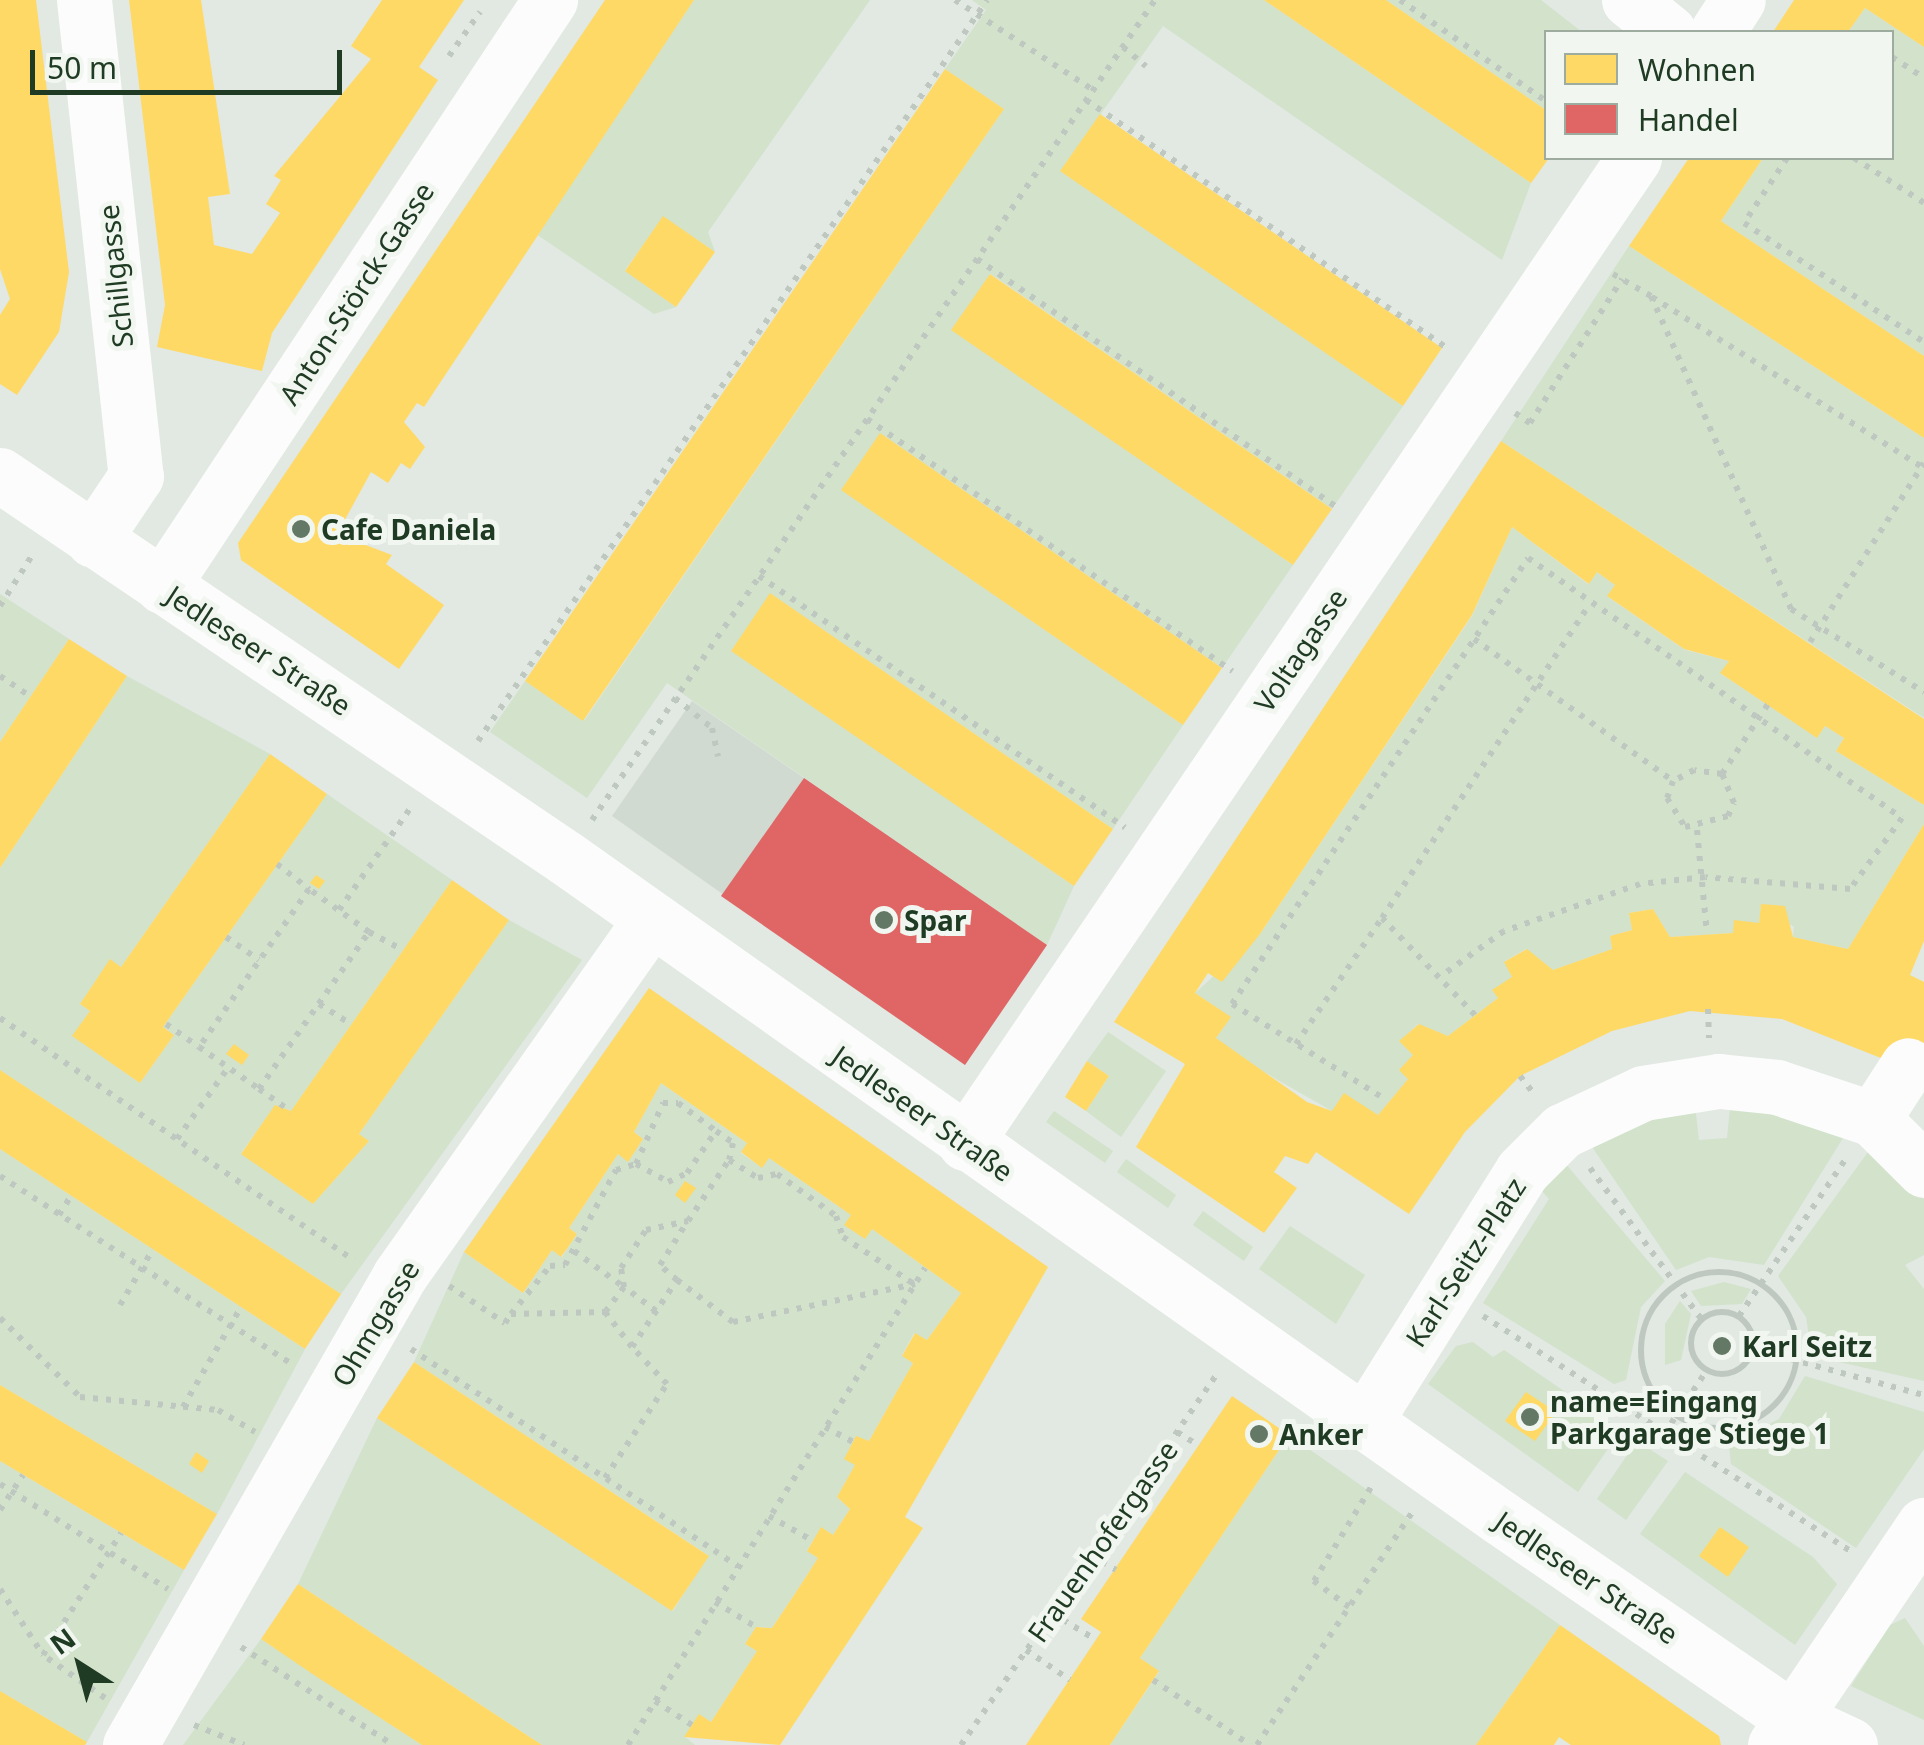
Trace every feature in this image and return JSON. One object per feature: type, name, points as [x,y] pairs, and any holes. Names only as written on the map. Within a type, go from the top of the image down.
[{"type":"street","name":"Schillgasse","points":[[74,527],[136,476],[84,0]]},
{"type":"street","name":"Anton-Störck-Gasse","points":[[162,586],[550,0]]},
{"type":"street","points":[[1629,0],[1666,30]]},
{"type":"street","points":[[1718,30],[1738,0]]},
{"type":"street","name":"Voltagasse","points":[[965,1142],[1633,160]]},
{"type":"street","name":"Jedleseer Straße","points":[[0,474],[566,858],[650,921],[1400,1447],[1784,1731],[1850,1745]]},
{"type":"street","name":"Ohmgasse","points":[[136,1734],[392,1291],[650,921]]},
{"type":"street","points":[[1872,1119],[1908,1065]]},
{"type":"street","name":"Karl-Seitz-Platz","points":[[1400,1447],[1435,1307],[1522,1172],[1562,1131],[1643,1093],[1718,1081],[1777,1087],[1872,1119],[1924,1170]]},
{"type":"street","points":[[1784,1731],[1924,1526]]},
{"type":"path","points":[[955,0],[1093,90]]},
{"type":"path","points":[[487,729],[988,0]]},
{"type":"path","points":[[566,858],[1154,0]]},
{"type":"path","points":[[1400,0],[1544,100]]},
{"type":"path","points":[[448,56],[471,24]]},
{"type":"path","points":[[1123,47],[1146,66]]},
{"type":"path","points":[[1894,58],[1924,78]]},
{"type":"path","points":[[1086,100],[1481,382],[1530,423],[1622,279]]},
{"type":"path","points":[[1786,160],[1744,223],[1924,342]]},
{"type":"path","points":[[1857,160],[1924,203]]},
{"type":"path","points":[[1572,249],[1923,466],[1810,642]]},
{"type":"path","points":[[977,259],[1378,536]]},
{"type":"path","points":[[1651,296],[1791,608],[1924,692]]},
{"type":"path","points":[[867,419],[1268,696]]},
{"type":"path","points":[[0,606],[74,527]]},
{"type":"path","points":[[1380,1096],[1232,1004],[1528,558],[1588,607],[1902,818],[1850,889],[1705,878],[1640,884],[1504,931],[1441,976]]},
{"type":"path","points":[[760,576],[1162,854]]},
{"type":"path","points":[[1296,1044],[1588,607]]},
{"type":"path","points":[[1474,639],[1673,781]]},
{"type":"path","points":[[0,676],[30,696]]},
{"type":"path","points":[[675,698],[712,728],[718,756]]},
{"type":"path","points":[[1722,774],[1770,701]]},
{"type":"path","points":[[339,910],[436,768]]},
{"type":"path","points":[[1673,781],[1694,770],[1722,774]]},
{"type":"path","points":[[1697,830],[1734,804],[1722,774]]},
{"type":"path","points":[[1673,781],[1671,814],[1697,830],[1705,878],[1707,933]]},
{"type":"path","points":[[277,864],[369,932],[403,950]]},
{"type":"path","points":[[199,1047],[309,889]]},
{"type":"path","points":[[1382,918],[1475,1015]]},
{"type":"path","points":[[259,1090],[369,932]]},
{"type":"path","points":[[226,937],[259,960]]},
{"type":"path","points":[[319,1004],[351,1024]]},
{"type":"path","points":[[0,1018],[392,1291],[605,1478],[737,1566]]},
{"type":"path","points":[[166,1024],[291,1111]]},
{"type":"path","points":[[177,1139],[228,1068]]},
{"type":"path","points":[[636,1164],[663,1103],[691,1108],[734,1143],[729,1160],[660,1265],[733,1322],[915,1284]]},
{"type":"path","points":[[1702,1320],[1739,1316],[1872,1119]]},
{"type":"path","points":[[392,1291],[505,1324],[574,1251],[580,1223],[616,1170],[636,1164],[668,1182],[687,1173],[716,1131]]},
{"type":"path","points":[[1562,1131],[1702,1320]]},
{"type":"path","points":[[729,1160],[758,1178],[777,1174],[836,1216],[843,1237],[915,1284]]},
{"type":"path","points":[[0,1176],[334,1392]]},
{"type":"path","points":[[60,1215],[71,1196]]},
{"type":"path","points":[[605,1312],[624,1287],[621,1268],[646,1230],[688,1221]]},
{"type":"path","points":[[120,1305],[153,1249]]},
{"type":"path","points":[[574,1251],[656,1311]]},
{"type":"path","points":[[628,1745],[926,1268]]},
{"type":"path","points":[[1720,1272],[1762,1284],[1790,1317],[1796,1361],[1790,1384],[1758,1418],[1713,1428],[1678,1416],[1652,1392],[1640,1344],[1659,1299],[1678,1283],[1720,1272]]},
{"type":"path","points":[[632,1347],[677,1280]]},
{"type":"path","points":[[183,1407],[233,1327],[241,1307]]},
{"type":"path","points":[[1435,1307],[1475,1311],[1890,1576]]},
{"type":"path","points":[[511,1314],[605,1312]]},
{"type":"path","points":[[605,1312],[667,1384],[605,1478]]},
{"type":"path","points":[[1739,1316],[1753,1349]]},
{"type":"path","points":[[0,1318],[80,1398],[218,1410],[296,1456]]},
{"type":"path","points":[[1702,1320],[1691,1347],[1706,1370]]},
{"type":"path","name":"Frauenhofergasse","points":[[961,1745],[1242,1337]]},
{"type":"path","points":[[1706,1370],[1738,1371],[1753,1349]]},
{"type":"path","points":[[1753,1349],[1924,1395]]},
{"type":"path","points":[[1664,1434],[1706,1370]]},
{"type":"path","points":[[826,1426],[853,1442]]},
{"type":"path","points":[[1177,1432],[1198,1446]]},
{"type":"path","points":[[1349,1607],[1314,1580],[1317,1566],[1400,1447]]},
{"type":"path","points":[[1153,1680],[1254,1745],[1349,1607],[1400,1447]]},
{"type":"path","points":[[0,1510],[23,1475]]},
{"type":"path","points":[[0,1484],[110,1552],[389,1744]]},
{"type":"path","points":[[769,1516],[813,1541]]},
{"type":"path","points":[[42,1655],[121,1533]]},
{"type":"path","points":[[1091,1556],[1116,1570]]},
{"type":"path","points":[[0,1588],[42,1655],[136,1734]]},
{"type":"path","points":[[716,1602],[756,1627]]},
{"type":"path","points":[[1052,1613],[1096,1640]]},
{"type":"path","points":[[1026,1650],[1070,1680]]},
{"type":"path","points":[[656,1701],[692,1725]]},
{"type":"shaded area","name":"Spar","points":[[692,701],[1047,945],[965,1065],[612,816]]},
{"type":"green space","points":[[694,0],[870,0],[708,232],[715,252],[663,217],[625,270],[676,307],[654,314],[536,234]]},
{"type":"green space","points":[[972,0],[1264,0],[1531,183],[1502,260],[1163,26],[1061,170],[1403,406],[1332,509],[991,274],[952,330],[1293,565],[1222,668],[881,434],[842,490],[1183,725],[1113,829],[771,594],[732,650],[1074,886],[1047,945],[667,683],[587,798],[490,732],[525,681],[584,721],[1004,109],[945,69],[986,10]]},
{"type":"green space","points":[[1386,0],[1541,0],[1579,30],[1544,30],[1544,109]]},
{"type":"green space","points":[[1865,8],[1924,47],[1924,356],[1721,221],[1762,160],[1894,160],[1894,30],[1849,30]]},
{"type":"green space","points":[[1629,246],[1924,438],[1924,718],[1501,441]]},
{"type":"green space","points":[[1512,527],[1588,584],[1597,572],[1615,585],[1608,597],[1685,650],[1729,661],[1721,674],[1817,737],[1825,726],[1844,738],[1836,751],[1924,805],[1924,824],[1848,949],[1793,937],[1794,927],[1761,905],[1759,923],[1733,933],[1670,937],[1653,909],[1629,913],[1632,930],[1610,936],[1612,949],[1553,970],[1526,949],[1505,961],[1512,977],[1498,998],[1448,1036],[1418,1024],[1400,1041],[1413,1055],[1408,1079],[1378,1115],[1332,1111],[1238,1057],[1216,1038],[1230,1017],[1195,993],[1260,934],[1472,616]]},
{"type":"green space","points":[[0,594],[69,639],[0,742]]},
{"type":"green space","points":[[127,676],[270,754],[121,967],[110,960],[80,1004],[90,1011],[73,1036],[140,1083],[174,1035],[163,1027],[327,794],[452,880],[291,1111],[275,1106],[241,1153],[313,1204],[368,1142],[359,1134],[509,920],[582,960],[341,1294],[0,1070],[0,868]]},
{"type":"green space","points":[[1108,1032],[1166,1071],[1121,1137],[1086,1111],[1109,1076],[1087,1061]]},
{"type":"green space","points":[[661,1083],[747,1143],[741,1153],[761,1167],[769,1158],[851,1215],[845,1225],[872,1229],[961,1293],[927,1340],[914,1333],[902,1355],[913,1363],[837,1497],[850,1509],[833,1535],[821,1528],[807,1550],[818,1558],[798,1589],[772,1628],[756,1627],[745,1644],[757,1651],[711,1722],[699,1715],[685,1737],[695,1745],[542,1745],[298,1584],[377,1418],[673,1611],[708,1555],[414,1362],[464,1252],[523,1293],[552,1250],[562,1257],[577,1234],[569,1228],[618,1154],[628,1161],[643,1139],[634,1132]]},
{"type":"green space","points":[[1694,1097],[1699,1140],[1727,1138],[1731,1098],[1848,1130],[1764,1265],[1709,1257],[1676,1270],[1586,1138]]},
{"type":"green space","points":[[1054,1111],[1113,1151],[1105,1163],[1046,1122]]},
{"type":"green space","points":[[1871,1148],[1924,1199],[1924,1255],[1905,1265],[1924,1289],[1924,1381],[1812,1356],[1806,1317],[1778,1276]]},
{"type":"green space","points":[[0,1149],[305,1349],[217,1514],[0,1385]]},
{"type":"green space","points":[[1559,1156],[1665,1281],[1641,1307],[1626,1380],[1614,1384],[1483,1303],[1549,1199],[1542,1191]]},
{"type":"green space","points":[[1126,1159],[1176,1195],[1168,1208],[1117,1172]]},
{"type":"green space","points":[[1203,1211],[1253,1247],[1244,1261],[1193,1225]]},
{"type":"green space","points":[[1290,1226],[1365,1275],[1336,1324],[1259,1269]]},
{"type":"green space","points":[[1724,1282],[1751,1289],[1742,1304],[1701,1306],[1691,1291]]},
{"type":"green space","points":[[1680,1301],[1691,1314],[1681,1360],[1665,1365],[1665,1324]]},
{"type":"green space","points":[[1473,1342],[1493,1357],[1504,1350],[1621,1430],[1578,1492],[1428,1384],[1456,1346]]},
{"type":"green space","points":[[1805,1376],[1924,1412],[1924,1449],[1856,1548],[1731,1464],[1729,1445],[1779,1419]]},
{"type":"green space","points":[[1289,1435],[1560,1625],[1476,1745],[1110,1745],[1159,1672],[1140,1658]]},
{"type":"green space","points":[[1637,1441],[1668,1461],[1626,1520],[1597,1499]]},
{"type":"green space","points":[[0,1461],[184,1570],[87,1742],[0,1691]]},
{"type":"green space","points":[[1685,1472],[1813,1557],[1837,1584],[1795,1645],[1640,1534]]},
{"type":"green space","points":[[1905,1618],[1924,1646],[1924,1720],[1851,1686],[1890,1625]]},
{"type":"green space","points":[[261,1639],[422,1745],[183,1745]]},
{"type":"building: Wohnen","points":[[0,0],[36,0],[69,272],[59,332],[17,395],[0,384],[0,315],[10,299],[0,269]]},
{"type":"building: Wohnen","points":[[129,0],[201,0],[230,194],[208,197],[214,245],[252,254],[280,213],[266,204],[281,180],[274,176],[371,59],[351,46],[382,0],[464,0],[419,67],[438,80],[272,333],[262,371],[157,347],[165,305]]},
{"type":"building: Wohnen","points":[[605,0],[694,0],[424,407],[417,403],[404,422],[425,447],[410,469],[401,463],[388,483],[371,472],[342,525],[347,538],[392,555],[386,564],[444,605],[399,669],[241,560],[238,543]]},
{"type":"building: Wohnen","points":[[1264,0],[1386,0],[1544,109],[1544,160],[1548,160],[1531,183]]},
{"type":"building: Wohnen","points":[[1794,0],[1924,0],[1924,47],[1865,8],[1849,30],[1774,30]]},
{"type":"building: Wohnen","points":[[945,69],[1004,109],[583,721],[525,681]]},
{"type":"building: Wohnen","points":[[1100,114],[1442,348],[1403,406],[1060,171]]},
{"type":"building: Wohnen","points":[[1688,160],[1762,160],[1721,221],[1924,356],[1924,438],[1629,246]]},
{"type":"building: Wohnen","points":[[663,216],[715,252],[676,307],[625,271]]},
{"type":"building: Wohnen","points":[[990,274],[1332,509],[1293,565],[951,330]]},
{"type":"building: Wohnen","points":[[880,433],[1222,668],[1183,725],[841,490]]},
{"type":"building: Wohnen","points":[[1501,441],[1924,719],[1924,805],[1836,751],[1844,738],[1825,726],[1817,738],[1720,673],[1729,661],[1684,649],[1607,596],[1615,585],[1597,572],[1589,584],[1512,527],[1472,615],[1260,934],[1222,982],[1208,973],[1195,993],[1231,1017],[1216,1038],[1307,1102],[1332,1111],[1344,1093],[1378,1115],[1408,1079],[1399,1070],[1413,1055],[1399,1041],[1419,1024],[1448,1036],[1498,998],[1492,990],[1512,977],[1504,962],[1527,949],[1553,970],[1612,949],[1610,936],[1632,930],[1629,913],[1653,909],[1670,937],[1733,933],[1734,920],[1759,923],[1761,904],[1785,906],[1793,937],[1848,949],[1924,824],[1924,941],[1910,975],[1924,982],[1924,1075],[1782,1019],[1690,1011],[1612,1031],[1520,1076],[1465,1132],[1409,1214],[1316,1152],[1308,1164],[1285,1156],[1274,1172],[1297,1188],[1264,1233],[1136,1147],[1185,1064],[1114,1022]]},
{"type":"building: Wohnen","points":[[770,593],[1113,829],[1074,886],[731,651]]},
{"type":"building: Wohnen","points":[[69,639],[127,676],[0,868],[0,742]]},
{"type":"building: Wohnen","points":[[270,754],[327,794],[163,1027],[174,1035],[140,1083],[72,1036],[90,1011],[80,1004],[110,959],[121,967]]},
{"type":"building: Wohnen","points":[[316,875],[325,881],[319,889],[310,883]]},
{"type":"building: Wohnen","points":[[452,880],[509,920],[359,1134],[369,1141],[313,1204],[241,1154],[275,1105],[291,1111]]},
{"type":"building: Wohnen","points":[[649,988],[1048,1267],[905,1517],[923,1528],[780,1745],[684,1737],[699,1714],[711,1722],[757,1651],[745,1644],[756,1627],[772,1628],[818,1558],[807,1551],[821,1527],[833,1535],[850,1509],[837,1497],[855,1465],[844,1459],[856,1436],[869,1441],[913,1363],[902,1356],[915,1333],[927,1340],[961,1293],[872,1229],[865,1239],[844,1225],[851,1215],[769,1158],[762,1168],[741,1152],[747,1143],[661,1083],[634,1132],[643,1139],[628,1162],[618,1154],[569,1228],[577,1234],[569,1246],[561,1257],[552,1250],[523,1293],[464,1252]]},
{"type":"building: Wohnen","points":[[234,1044],[249,1055],[242,1065],[226,1054]]},
{"type":"building: Wohnen","points":[[1087,1061],[1109,1076],[1086,1111],[1065,1097]]},
{"type":"building: Wohnen","points":[[0,1070],[341,1294],[305,1349],[0,1149]]},
{"type":"building: Wohnen","points":[[685,1181],[696,1188],[685,1203],[675,1195]]},
{"type":"building: Wohnen","points":[[414,1362],[709,1556],[672,1611],[377,1418]]},
{"type":"building: Wohnen","points":[[0,1385],[217,1514],[184,1570],[0,1461]]},
{"type":"building: Wohnen","name":"name=Eingang Parkgarage Stiege 1","points":[[1526,1392],[1556,1412],[1535,1441],[1505,1421]]},
{"type":"building: Wohnen","points":[[1232,1396],[1289,1435],[1140,1658],[1159,1671],[1110,1745],[1026,1745],[1101,1632],[1081,1619]]},
{"type":"building: Wohnen","points":[[196,1452],[209,1461],[202,1473],[189,1464]]},
{"type":"building: Wohnen","points":[[1720,1527],[1749,1547],[1728,1577],[1699,1556]]},
{"type":"building: Wohnen","points":[[298,1584],[542,1745],[422,1745],[314,1675],[261,1639]]},
{"type":"building: Wohnen","points":[[1560,1625],[1719,1736],[1721,1745],[1571,1745],[1559,1737],[1554,1745],[1476,1745]]},
{"type":"building: Wohnen","points":[[0,1691],[87,1742],[0,1745]]},
{"type":"building: Handel","name":"Spar","points":[[804,778],[1047,945],[965,1065],[721,896]]},
{"type":"place","name":"Cafe Daniela","points":[[301,529]]},
{"type":"place","name":"Spar","points":[[884,920]]},
{"type":"place","name":"Karl Seitz","points":[[1722,1346]]},
{"type":"place","name":"name=Eingang Parkgarage Stiege 1","points":[[1530,1417]]},
{"type":"place","name":"Anker","points":[[1259,1434]]}]
